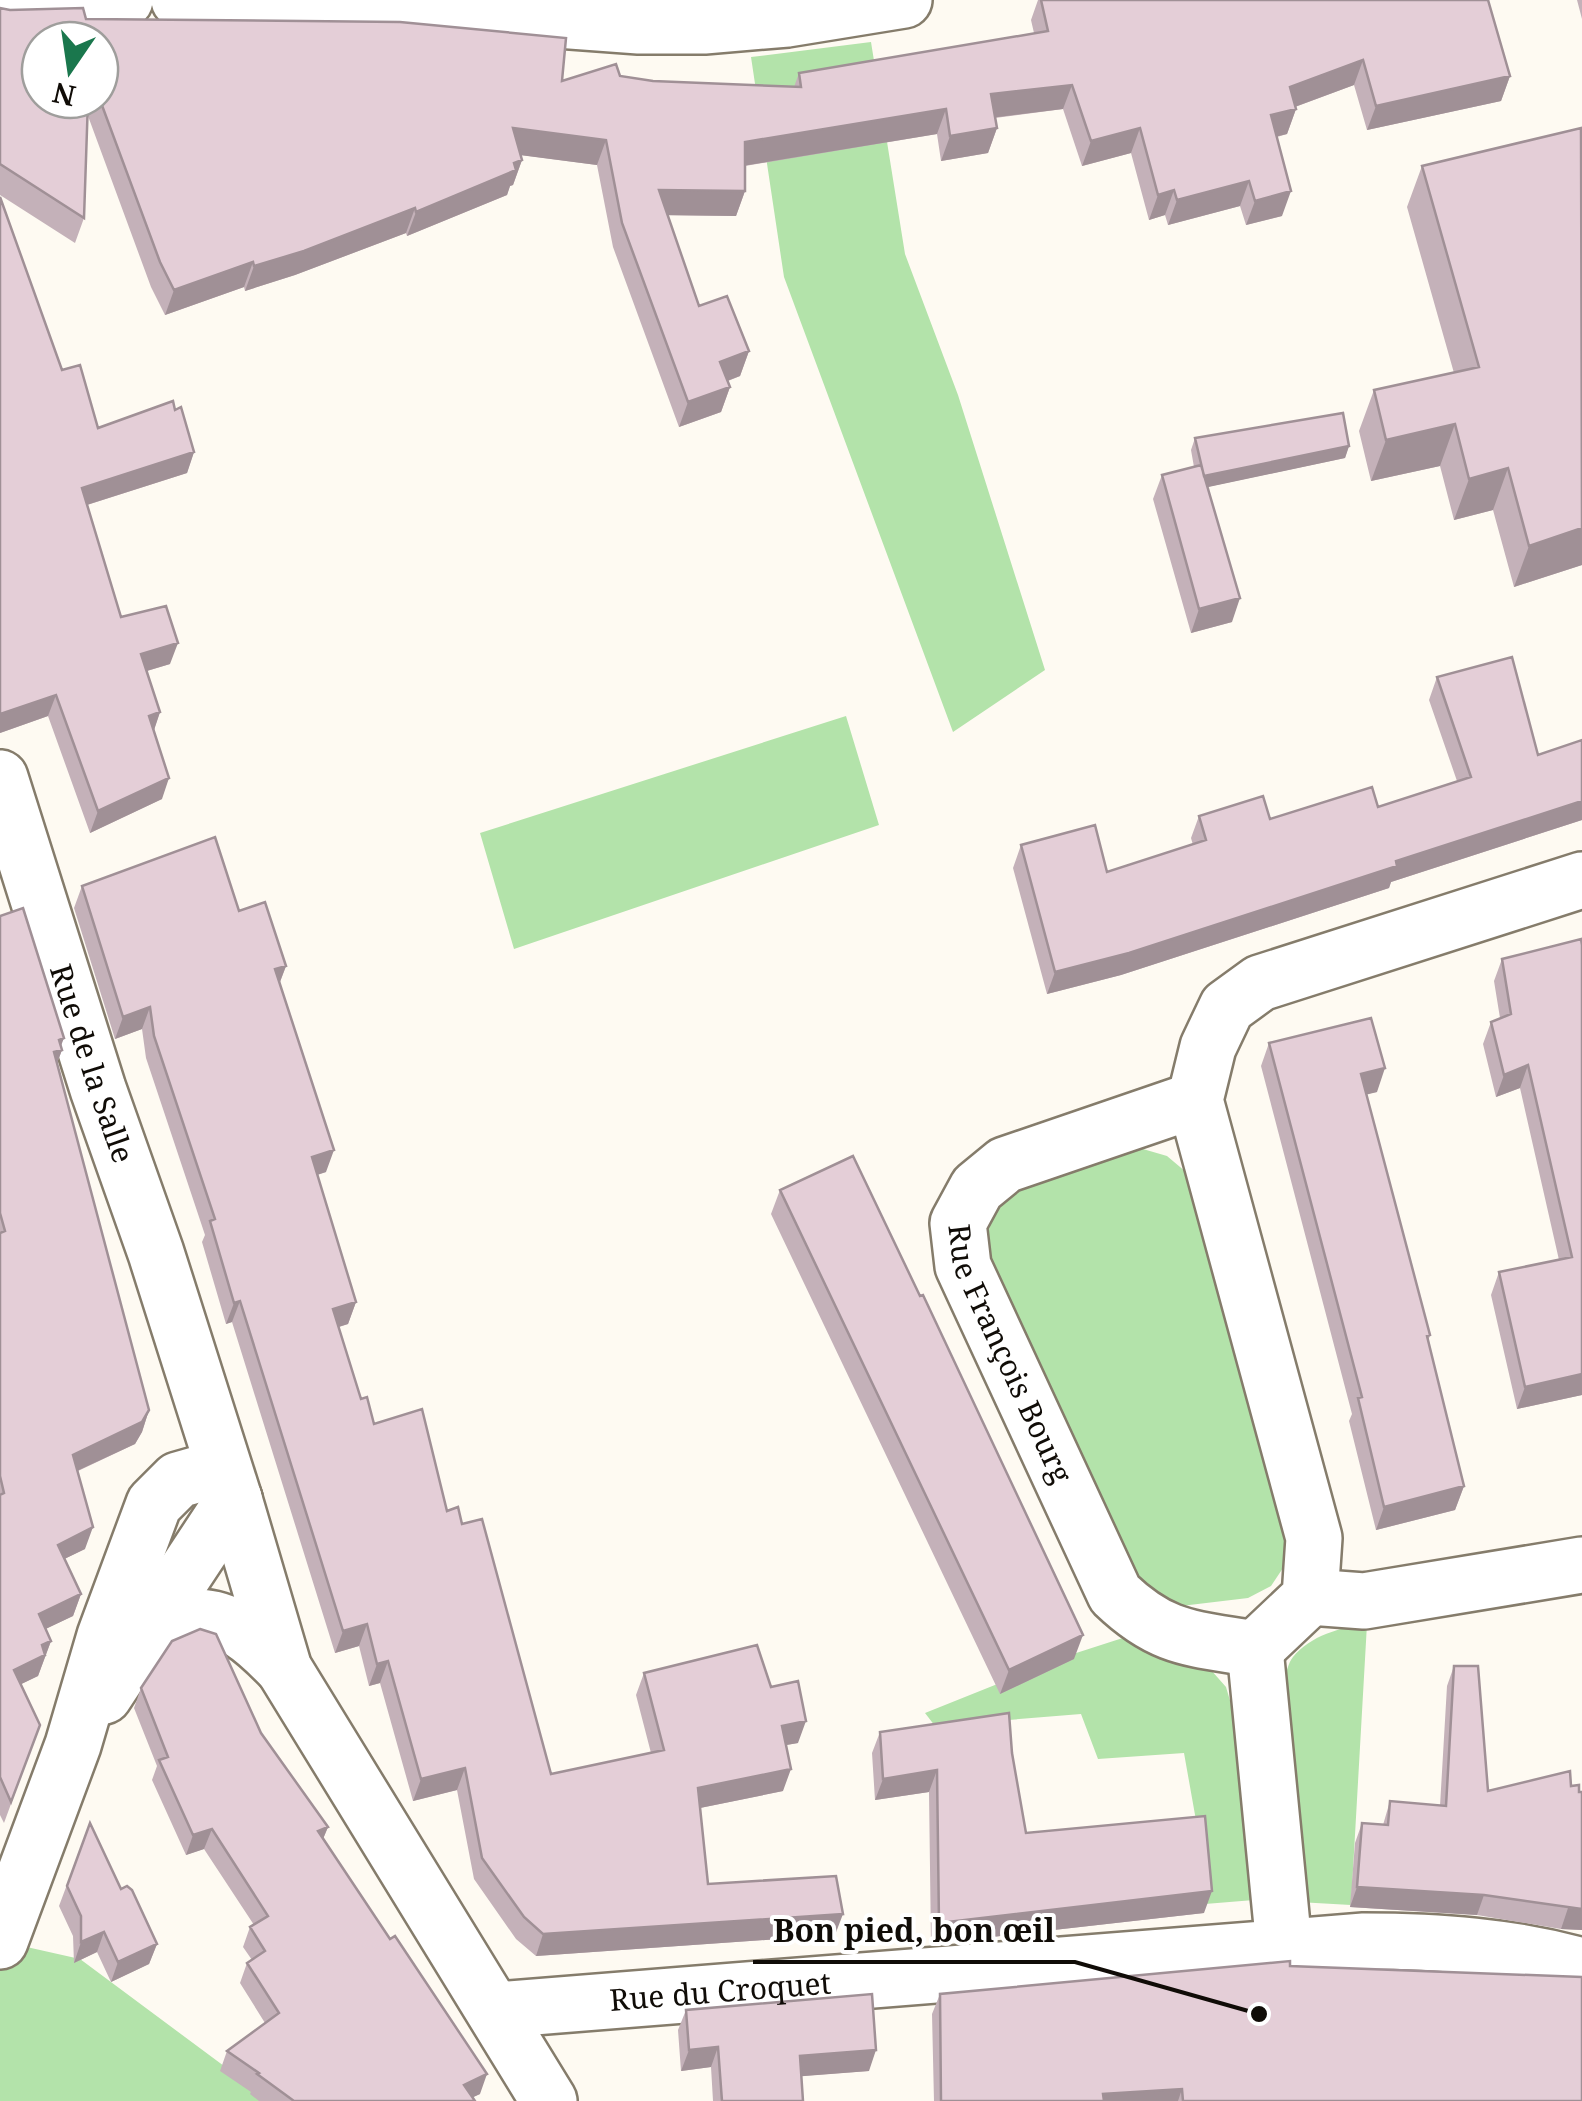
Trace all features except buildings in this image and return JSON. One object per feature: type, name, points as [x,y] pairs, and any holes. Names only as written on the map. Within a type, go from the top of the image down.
[{"type":"street","points":[[0,4],[125,0]]},
{"type":"street","points":[[179,0],[301,2],[578,23],[699,13],[787,19],[904,0]]},
{"type":"street","name":"Rue de la Salle","points":[[0,778],[234,1499],[73,1745]]},
{"type":"street","points":[[1284,1946],[1255,1649],[1310,1597],[1314,1538],[1195,1100],[1208,1047],[1227,1007],[1260,983],[1582,880]]},
{"type":"street","name":"Rue François Bourg","points":[[1195,1100],[1005,1165],[977,1188],[958,1223],[963,1266],[1114,1594],[1142,1619],[1174,1634],[1255,1649]]},
{"type":"street","name":"Rue de la Salle","points":[[0,1941],[73,1745],[105,1636],[178,1432],[185,1350]]},
{"type":"street","points":[[154,1504],[178,1480],[199,1474],[219,1480],[234,1499],[284,1669]]},
{"type":"street","points":[[1310,1597],[1364,1601],[1582,1565]]},
{"type":"street","points":[[149,1630],[189,1617],[219,1619],[256,1640],[284,1669],[550,2101]]},
{"type":"street","name":"Rue du Croquet","points":[[496,2010],[1364,1940],[1445,1941],[1538,1954],[1582,1966]]},
{"type":"green space","points":[[871,42],[905,254],[958,395],[1045,670],[953,732],[784,277],[751,57]]},
{"type":"green space","points":[[846,716],[879,825],[514,949],[480,833]]},
{"type":"green space","points":[[1136,1147],[1167,1156],[1199,1183],[1291,1514],[1287,1562],[1271,1586],[1248,1598],[1181,1606],[1136,1583],[990,1267],[989,1227],[1006,1191]]},
{"type":"green space","points":[[1367,1624],[1351,1905],[1298,1902],[1284,1681],[1291,1659],[1308,1643],[1337,1630]]},
{"type":"green space","points":[[1132,1635],[1211,1670],[1226,1687],[1236,1721],[1254,1900],[1205,1904],[1184,1753],[1098,1759],[1081,1714],[935,1726],[925,1713],[1070,1655]]},
{"type":"green space","points":[[0,1941],[80,1959],[271,2101],[0,2101]]},
{"type":"place","name":"Bon pied, bon œil","points":[[1259,2014]]}]
